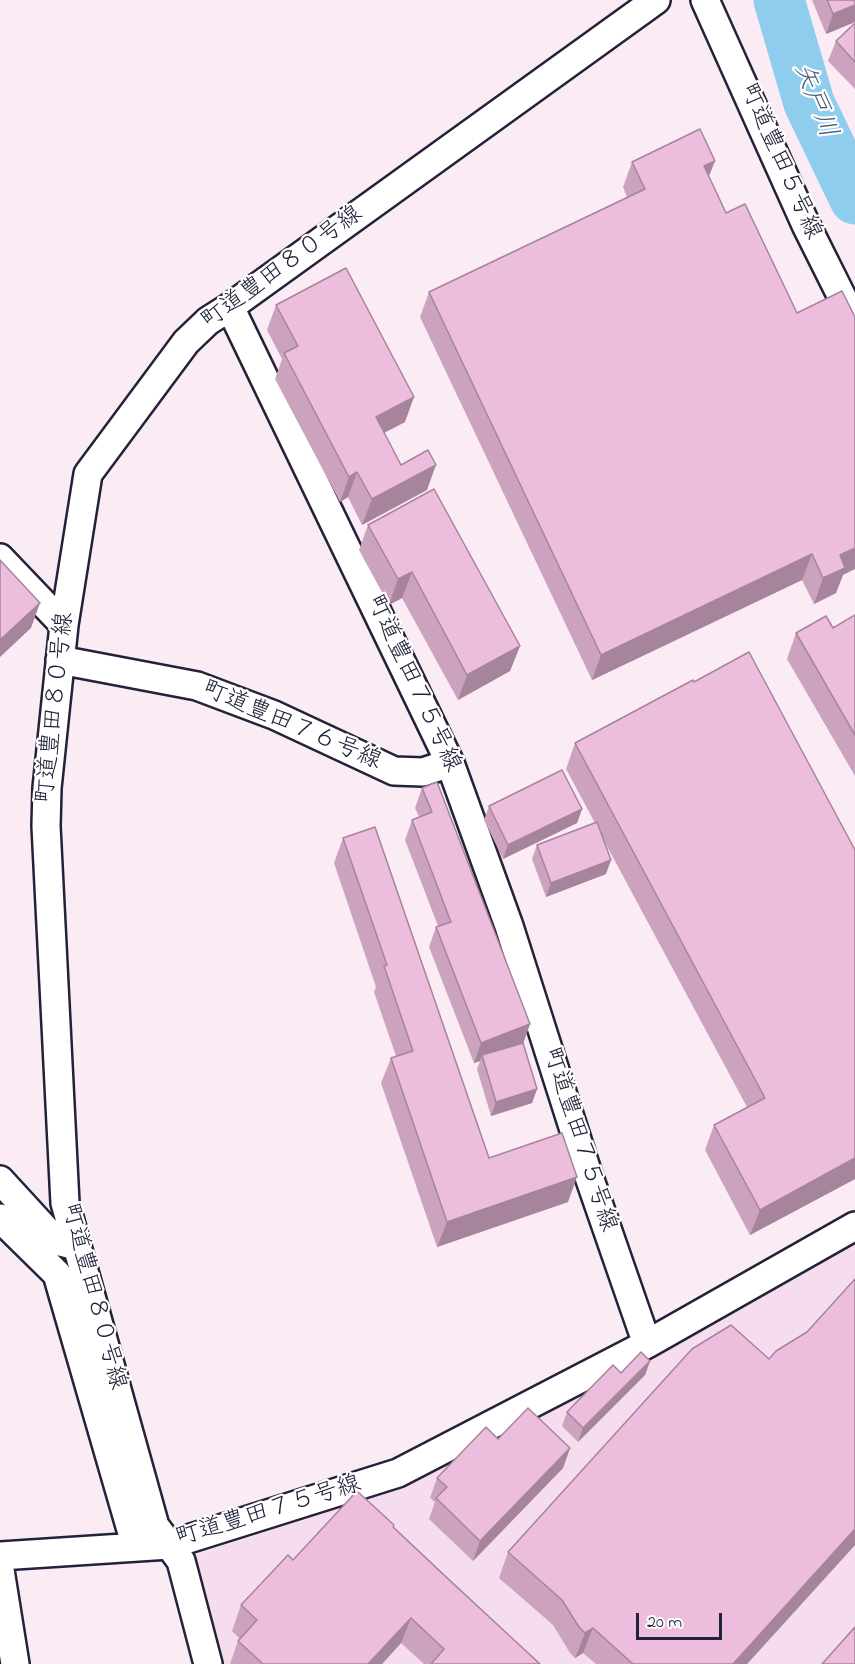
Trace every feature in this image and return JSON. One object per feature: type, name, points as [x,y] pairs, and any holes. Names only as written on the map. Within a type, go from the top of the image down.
[{"type":"street","name":"町道豊田８０号線","points":[[208,1664],[181,1561],[155,1526],[65,1203],[46,826],[47,788],[64,625],[88,474],[186,342],[208,321],[230,308],[656,0]]},
{"type":"street","name":"町道豊田５号線","points":[[705,0],[806,225],[855,323]]},
{"type":"street","name":"町道豊田７５号線","points":[[0,1556],[169,1545],[398,1473],[647,1344],[586,1171],[509,926],[450,763],[230,308]]},
{"type":"street","points":[[0,558],[64,625]]},
{"type":"street","name":"町道豊田７６号線","points":[[60,660],[197,686],[274,715],[394,771],[423,772],[450,763]]},
{"type":"street","points":[[0,1180],[56,1240],[76,1246]]},
{"type":"street","points":[[0,1218],[57,1274],[136,1547]]},
{"type":"street","points":[[647,1344],[855,1226]]},
{"type":"street","points":[[0,1570],[15,1664]]},
{"type":"shaded area","points":[[855,1242],[855,1664],[221,1664],[191,1556],[392,1490],[552,1410]]},
{"type":"building","points":[[827,0],[855,0],[855,5],[833,14]]},
{"type":"building","points":[[855,23],[855,62],[836,41]]},
{"type":"building","points":[[700,129],[715,161],[704,166],[726,213],[745,204],[797,313],[842,291],[855,317],[855,548],[840,555],[845,568],[823,578],[812,554],[601,655],[429,292],[645,189],[632,162]]},
{"type":"building","points":[[346,268],[414,397],[376,417],[401,465],[428,450],[436,465],[372,499],[357,472],[349,477],[284,353],[298,346],[276,305]]},
{"type":"building","points":[[434,489],[520,646],[467,675],[412,572],[398,579],[368,525]]},
{"type":"building","points":[[0,560],[40,603],[0,640]]},
{"type":"building","points":[[855,615],[855,735],[796,633],[826,616],[833,628]]},
{"type":"building","points":[[749,652],[855,850],[855,1158],[760,1210],[714,1125],[765,1098],[575,743]]},
{"type":"building","points":[[562,770],[582,809],[508,845],[489,806]]},
{"type":"building","points":[[437,782],[530,1024],[481,1043],[436,927],[451,922],[412,820],[432,812],[422,788]]},
{"type":"building","points":[[597,822],[611,860],[551,883],[537,845]]},
{"type":"building","points":[[375,827],[489,1158],[562,1133],[577,1177],[447,1222],[391,1058],[413,1051],[384,966],[387,965],[343,838]]},
{"type":"building","points":[[523,1043],[537,1089],[496,1102],[482,1055]]},
{"type":"building","points":[[855,1279],[855,1529],[733,1664],[633,1664],[593,1628],[585,1633],[562,1600],[508,1552],[692,1349],[731,1325],[769,1359],[776,1351],[807,1332]]},
{"type":"building","points":[[641,1352],[650,1361],[583,1428],[567,1412],[613,1365],[621,1373]]},
{"type":"building","points":[[528,1408],[570,1448],[480,1541],[436,1498],[447,1487],[437,1478],[486,1427],[498,1439]]},
{"type":"building","points":[[357,1491],[540,1664],[431,1664],[444,1649],[411,1618],[368,1664],[263,1664],[238,1641],[257,1620],[241,1605],[288,1555],[293,1560]]},
{"type":"building","points":[[855,1627],[855,1664],[822,1664]]},
{"type":"waterway","name":"矢戸川","points":[[779,0],[809,103],[855,199]]}]
